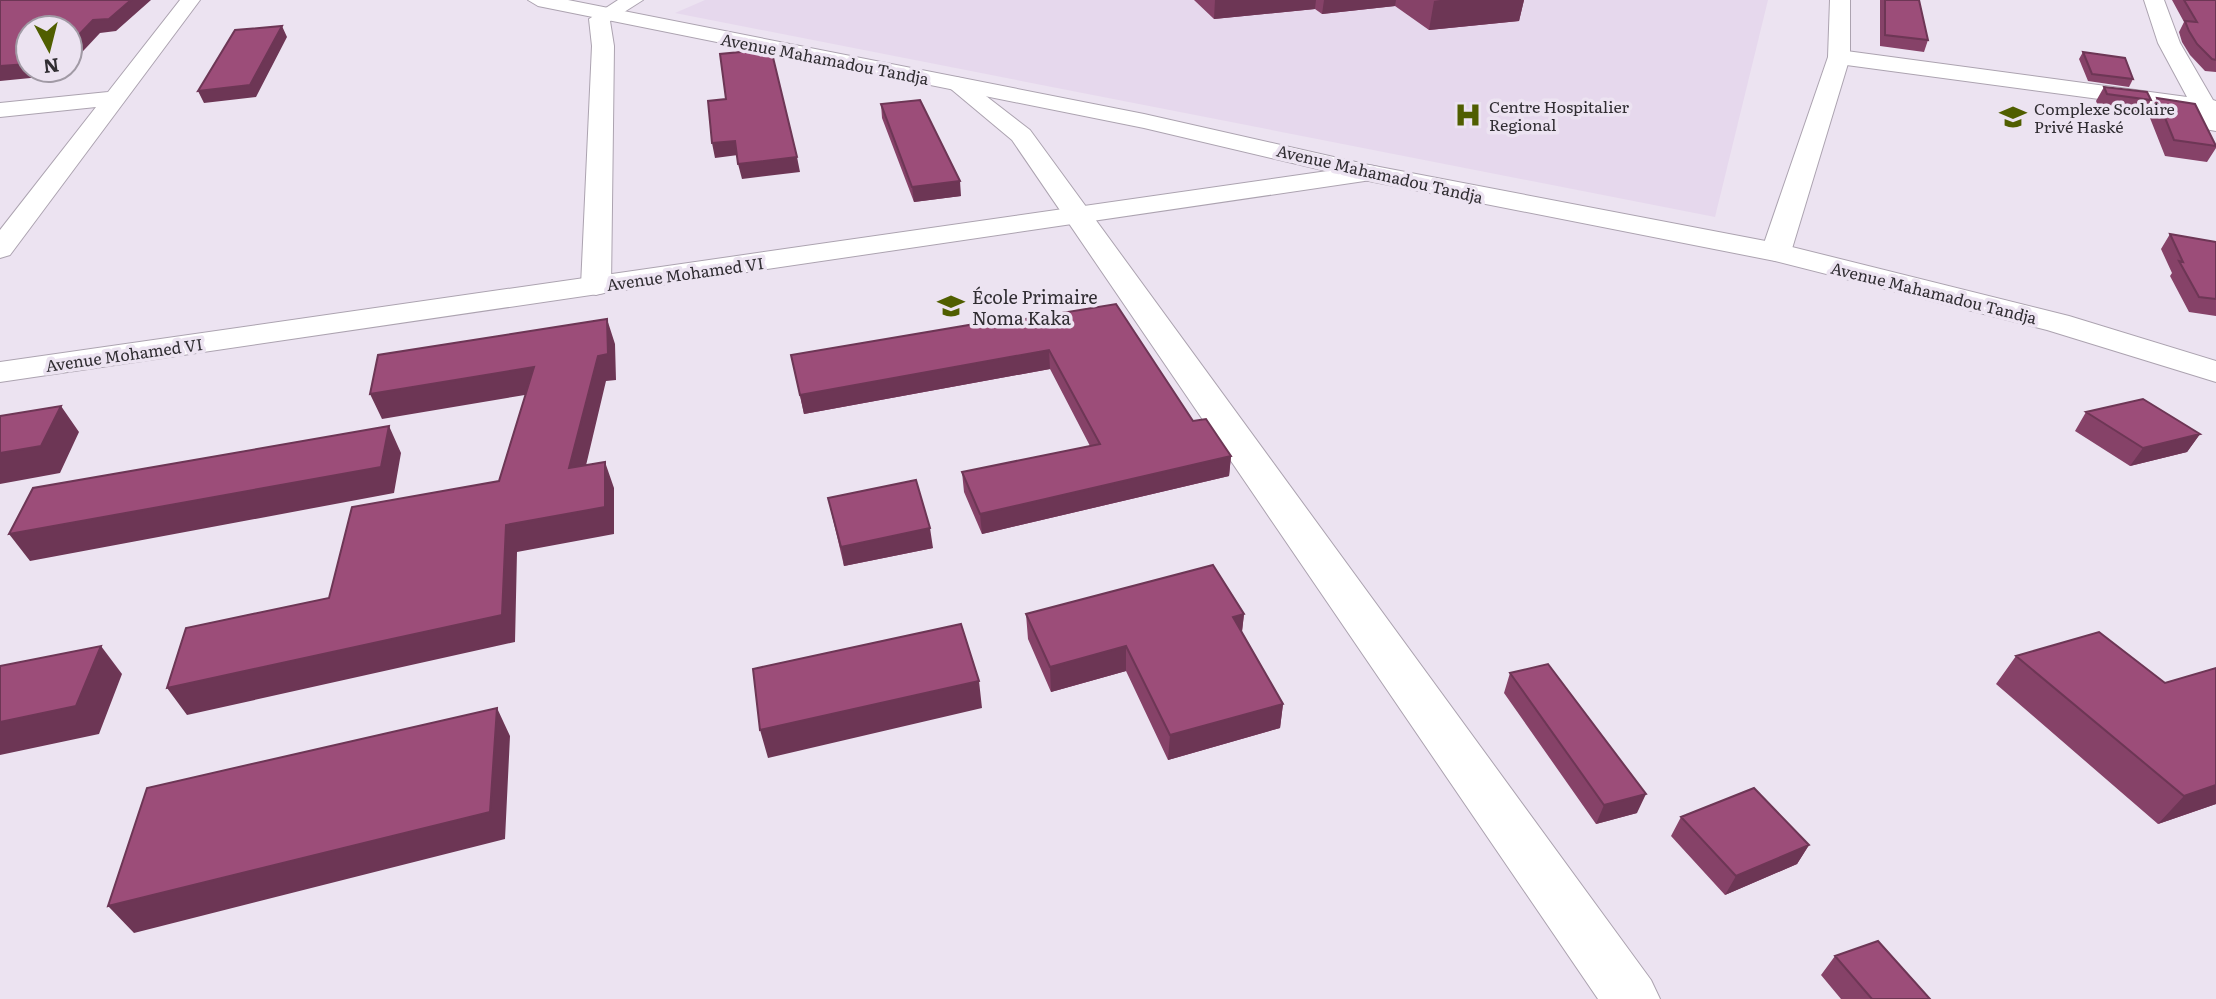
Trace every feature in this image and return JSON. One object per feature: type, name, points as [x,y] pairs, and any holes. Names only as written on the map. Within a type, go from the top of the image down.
[{"type":"street","points":[[0,249],[190,0]]},
{"type":"street","name":"Avenue Mahamadou Tandja","points":[[538,0],[623,12],[956,84],[1265,146],[1369,173],[1776,252],[2058,323],[2216,372]]},
{"type":"street","points":[[1776,252],[1839,57],[1840,0]]},
{"type":"street","points":[[2154,0],[2169,43],[2211,107],[2216,129]]},
{"type":"street","points":[[596,286],[603,46],[623,12]]},
{"type":"street","points":[[1839,57],[2211,107]]},
{"type":"street","points":[[956,84],[1021,135],[1631,999]]},
{"type":"street","points":[[0,110],[115,98]]},
{"type":"street","name":"Avenue Mohamed VI","points":[[0,372],[1369,173]]},
{"type":"shaded area","name":"Centre Hospitalier Regional","points":[[705,0],[1768,0],[1715,217],[675,13]]},
{"type":"building","points":[[0,0],[131,0],[109,19],[93,20],[84,29],[84,14],[14,14],[14,65],[0,66]]},
{"type":"building","points":[[1885,0],[1919,0],[1928,40],[1885,35]]},
{"type":"building","points":[[2184,0],[2216,0],[2216,60],[2197,44],[2189,31],[2185,21],[2197,22]]},
{"type":"building","points":[[282,26],[250,85],[198,91],[235,30]]},
{"type":"building","points":[[771,49],[797,157],[738,164],[735,141],[712,143],[708,101],[726,99],[720,54]]},
{"type":"building","points":[[2083,52],[2125,58],[2133,79],[2092,74]]},
{"type":"building","points":[[2104,87],[2147,92],[2151,100],[2107,94]]},
{"type":"building","points":[[2157,98],[2195,104],[2216,146],[2174,140]]},
{"type":"building","points":[[920,100],[960,181],[912,187],[881,104]]},
{"type":"building","points":[[2170,234],[2216,242],[2216,299],[2199,297],[2179,261],[2183,262]]},
{"type":"building","points":[[1116,304],[1193,421],[1206,419],[1231,456],[980,514],[962,472],[1100,444],[1049,350],[800,395],[791,355],[981,323],[982,326]]},
{"type":"building","points":[[607,319],[608,354],[598,356],[569,468],[605,462],[605,507],[506,525],[502,615],[167,688],[186,628],[329,598],[352,507],[499,481],[534,367],[370,394],[378,355]]},
{"type":"building","points":[[2143,399],[2200,434],[2143,448],[2086,412]]},
{"type":"building","points":[[61,406],[41,446],[0,453],[0,416]]},
{"type":"building","points":[[389,426],[381,467],[9,534],[33,488]]},
{"type":"building","points":[[916,480],[930,528],[841,547],[828,498]]},
{"type":"building","points":[[1213,565],[1244,614],[1233,617],[1283,704],[1170,735],[1126,646],[1050,667],[1026,614]]},
{"type":"building","points":[[961,624],[979,681],[760,730],[753,669]]},
{"type":"building","points":[[2099,632],[2165,683],[2216,668],[2216,785],[2184,796],[2016,656]]},
{"type":"building","points":[[101,646],[76,706],[0,722],[0,666]]},
{"type":"building","points":[[1548,664],[1646,794],[1604,805],[1510,673]]},
{"type":"building","points":[[497,708],[490,812],[108,906],[147,788]]},
{"type":"building","points":[[1754,788],[1809,845],[1736,876],[1681,817]]},
{"type":"building","points":[[1878,941],[1930,999],[1872,999],[1835,956]]},
{"type":"place","name":"Centre Hospitalier Regional","points":[[1468,115]]},
{"type":"place","name":"Complexe Scolaire Privé Haské","points":[[2013,117]]},
{"type":"place","name":"École Primaire Noma Kaka","points":[[951,306]]}]
